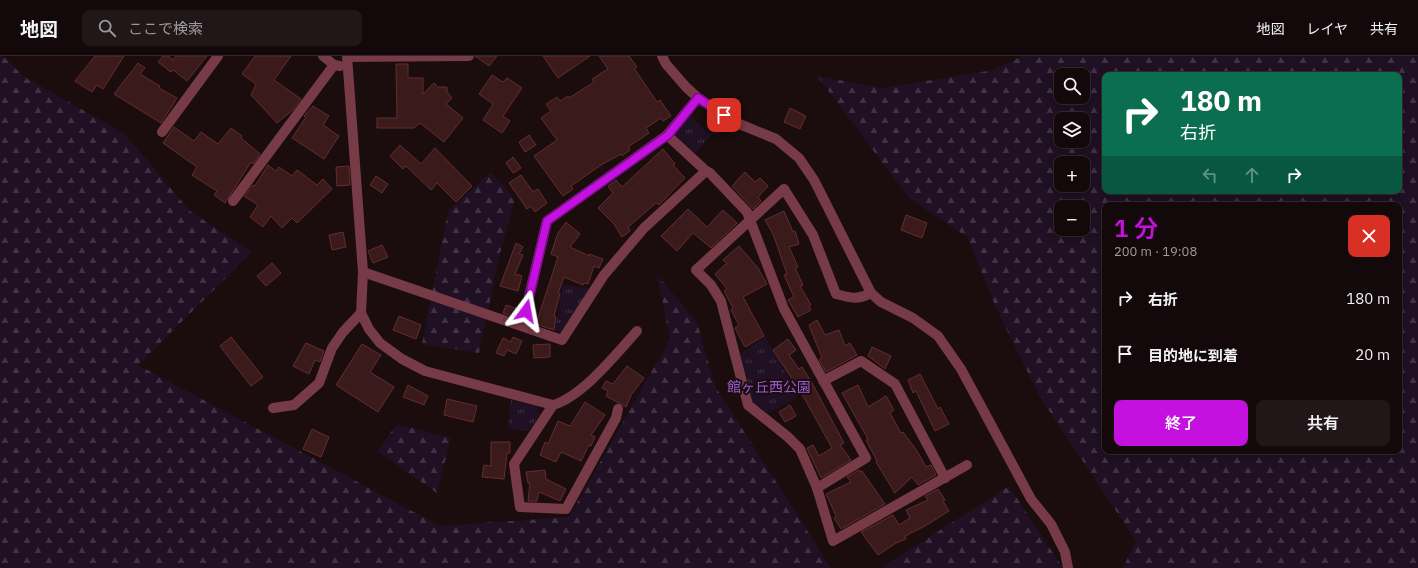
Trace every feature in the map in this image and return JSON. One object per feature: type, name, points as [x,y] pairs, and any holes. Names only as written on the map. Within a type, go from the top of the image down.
[{"type":"street","points":[[162,132],[218,56]]},
{"type":"street","points":[[323,56],[334,65]]},
{"type":"street","points":[[233,201],[334,65],[347,60],[468,56]]},
{"type":"street","points":[[662,56],[686,87],[698,98],[737,123],[776,139],[799,158],[814,180],[871,293],[881,302],[913,318],[938,336],[961,369],[1031,499],[1051,524],[1064,552],[1068,568]]},
{"type":"street","points":[[347,60],[363,272],[361,313],[369,329],[380,343],[402,359],[425,371],[553,405]]},
{"type":"street","points":[[522,326],[547,221],[668,135],[698,98]]},
{"type":"street","points":[[668,135],[706,171],[710,173],[747,212],[784,309],[866,458],[817,488]]},
{"type":"street","points":[[363,272],[562,340],[604,275],[644,228],[706,171]]},
{"type":"street","points":[[871,293],[857,299],[836,294],[813,235],[784,189],[696,270],[711,285],[721,301],[748,405],[788,437],[800,449],[817,488],[833,541],[967,465]]},
{"type":"street","points":[[273,408],[294,405],[319,383],[332,348],[343,332],[361,313]]},
{"type":"street","points":[[618,408],[616,418],[566,509],[520,507],[514,464],[553,405],[573,396],[608,364],[636,331]]},
{"type":"street","points":[[823,381],[861,361],[895,384],[945,478]]},
{"type":"green space","points":[[0,56],[3,56],[23,76],[125,134],[190,211],[252,252],[138,365],[440,526],[569,517],[670,339],[657,275],[697,322],[715,386],[831,568],[0,568]]},
{"type":"green space","points":[[1022,56],[1418,56],[1418,568],[1123,568],[1136,541],[1040,397],[997,310],[967,237],[909,198],[817,76],[882,88],[993,70]]},
{"type":"green space","points":[[689,116],[712,135],[695,153],[674,133]]},
{"type":"green space","points":[[491,172],[515,199],[500,253],[479,353],[422,344],[448,211]]},
{"type":"green space","points":[[563,284],[590,289],[561,333],[555,331]]},
{"type":"green space","name":"館ヶ丘西公園","points":[[766,337],[798,397],[768,413],[752,402],[739,354]]},
{"type":"green space","points":[[511,400],[537,406],[540,415],[528,431],[508,428]]},
{"type":"green space","points":[[397,424],[451,438],[437,493],[377,451]]},
{"type":"green space","points":[[1009,486],[1063,568],[881,568]]},
{"type":"building","points":[[95,56],[124,56],[103,89],[97,85],[92,92],[75,81]]},
{"type":"building","points":[[163,56],[168,56],[173,60],[176,56],[207,56],[187,81],[173,70],[171,72],[158,62]]},
{"type":"building","points":[[255,56],[291,56],[274,80],[301,99],[293,110],[277,123],[251,95],[256,84],[242,74]]},
{"type":"building","points":[[475,56],[497,56],[489,66]]},
{"type":"building","points":[[543,56],[590,56],[558,78]]},
{"type":"building","points":[[599,56],[629,56],[637,67],[634,68],[657,102],[660,100],[671,116],[663,121],[661,118],[646,128],[649,133],[628,147],[630,150],[622,156],[621,154],[601,165],[571,186],[573,189],[563,196],[534,156],[557,140],[541,118],[551,111],[546,104],[557,97],[560,101],[568,96],[569,98],[594,82],[592,79],[608,69]]},
{"type":"building","points":[[138,63],[145,68],[140,74],[160,86],[159,88],[177,98],[161,123],[114,94]]},
{"type":"building","points":[[396,64],[408,64],[408,78],[423,78],[423,94],[434,83],[438,87],[447,87],[447,92],[452,98],[446,104],[463,118],[444,142],[420,123],[414,128],[377,128],[377,118],[397,118]]},
{"type":"building","points":[[492,75],[503,82],[507,78],[522,88],[503,116],[510,121],[502,133],[483,120],[493,104],[479,94]]},
{"type":"building","points":[[313,106],[329,116],[323,125],[339,136],[324,159],[292,138],[306,117],[304,116]]},
{"type":"building","points":[[790,108],[806,116],[800,129],[784,122]]},
{"type":"building","points":[[174,127],[194,141],[201,132],[218,144],[231,128],[242,136],[241,138],[260,154],[253,164],[251,162],[225,203],[214,195],[217,191],[192,175],[197,167],[163,143]]},
{"type":"building","points":[[529,135],[536,145],[525,152],[519,142]]},
{"type":"building","points":[[400,145],[421,164],[435,148],[472,186],[456,202],[437,183],[431,190],[406,166],[403,169],[390,156]]},
{"type":"building","points":[[663,149],[675,164],[673,165],[685,178],[659,205],[656,203],[628,227],[630,231],[622,237],[614,224],[598,208],[613,193],[608,186],[616,180],[622,187]]},
{"type":"building","points":[[513,157],[521,168],[513,173],[506,163]]},
{"type":"building","points":[[268,165],[276,171],[279,167],[292,176],[297,170],[317,185],[323,179],[332,189],[297,223],[292,218],[282,228],[271,216],[263,227],[250,217],[258,205],[244,196],[253,185],[255,186]]},
{"type":"building","points":[[349,166],[350,185],[337,186],[336,167]]},
{"type":"building","points":[[745,172],[755,182],[760,178],[768,186],[758,197],[761,201],[753,209],[732,186]]},
{"type":"building","points":[[521,175],[533,192],[538,189],[547,203],[535,212],[531,206],[527,209],[509,183]]},
{"type":"building","points":[[376,176],[388,184],[382,193],[370,185]]},
{"type":"building","points":[[688,209],[707,227],[723,210],[737,223],[711,248],[693,233],[677,251],[661,236]]},
{"type":"building","points":[[784,211],[793,232],[795,231],[799,244],[789,247],[798,267],[795,268],[803,285],[800,286],[811,305],[809,306],[811,310],[798,317],[788,300],[794,297],[784,275],[787,274],[773,234],[765,220]]},
{"type":"building","points":[[906,215],[927,223],[922,238],[901,230]]},
{"type":"building","points":[[566,222],[580,234],[570,247],[589,256],[589,254],[603,259],[599,268],[594,266],[588,284],[584,283],[583,285],[564,277],[558,294],[560,294],[554,316],[556,317],[554,330],[536,324],[558,257],[551,254],[558,233]]},
{"type":"building","points":[[343,232],[346,247],[332,250],[329,235]]},
{"type":"building","points":[[516,243],[523,247],[519,254],[523,255],[515,274],[522,276],[518,291],[500,286]]},
{"type":"building","points":[[382,245],[388,257],[373,263],[368,251]]},
{"type":"building","points":[[739,246],[758,268],[767,284],[743,297],[764,336],[745,347],[735,328],[739,325],[731,310],[733,308],[724,291],[727,289],[715,274],[727,263],[723,260]]},
{"type":"building","points":[[272,263],[281,273],[266,286],[257,276]]},
{"type":"building","points":[[506,305],[518,309],[515,317],[503,313]]},
{"type":"building","points":[[399,316],[421,325],[416,339],[393,330]]},
{"type":"building","points":[[817,320],[825,335],[839,330],[845,346],[850,343],[857,355],[826,372],[819,360],[822,358],[809,325]]},
{"type":"building","points":[[231,337],[263,377],[251,386],[220,346]]},
{"type":"building","points":[[513,337],[522,341],[516,354],[507,350],[504,356],[496,353],[503,338],[511,342]]},
{"type":"building","points":[[788,339],[796,350],[789,355],[799,369],[802,367],[811,381],[844,443],[840,445],[851,460],[821,478],[807,448],[813,445],[819,456],[832,448],[802,394],[773,350]]},
{"type":"building","points":[[306,343],[324,351],[320,362],[315,360],[309,374],[293,366]]},
{"type":"building","points":[[362,344],[381,355],[370,372],[394,387],[378,412],[336,385]]},
{"type":"building","points":[[550,344],[550,357],[534,358],[533,345]]},
{"type":"building","points":[[872,347],[891,356],[885,369],[868,356]]},
{"type":"building","points":[[627,366],[644,378],[631,395],[626,407],[606,396],[608,391],[602,388],[606,381],[613,384]]},
{"type":"building","points":[[920,374],[938,409],[940,407],[949,424],[935,431],[916,391],[913,393],[908,380]]},
{"type":"building","points":[[408,385],[428,396],[424,405],[403,397]]},
{"type":"building","points":[[858,385],[868,407],[886,396],[894,410],[890,413],[901,433],[903,432],[917,451],[926,467],[931,465],[936,475],[918,485],[912,477],[895,493],[876,462],[877,461],[866,440],[868,439],[842,393]]},
{"type":"building","points":[[447,399],[477,406],[473,422],[444,415]]},
{"type":"building","points":[[585,402],[605,415],[591,435],[595,437],[581,461],[561,452],[556,462],[540,455],[545,442],[548,444],[558,421],[570,426]]},
{"type":"building","points":[[790,405],[796,416],[785,422],[779,412]]},
{"type":"building","points":[[312,429],[329,437],[321,457],[303,449]]},
{"type":"building","points":[[491,442],[510,442],[510,453],[507,453],[504,479],[482,477],[484,465],[491,466]]},
{"type":"building","points":[[545,470],[546,479],[566,489],[560,501],[539,492],[537,501],[528,501],[530,483],[528,483],[526,472]]},
{"type":"building","points":[[859,470],[860,472],[862,471],[885,504],[841,529],[834,518],[836,516],[826,494],[851,482],[847,477]]},
{"type":"building","points":[[938,489],[945,500],[943,501],[949,511],[905,536],[906,539],[896,543],[878,555],[861,532],[893,515],[899,525],[910,518],[906,510],[928,500],[925,496]]},
{"type":"route","points":[[526,311],[547,221],[668,135],[698,98],[724,115]]}]
